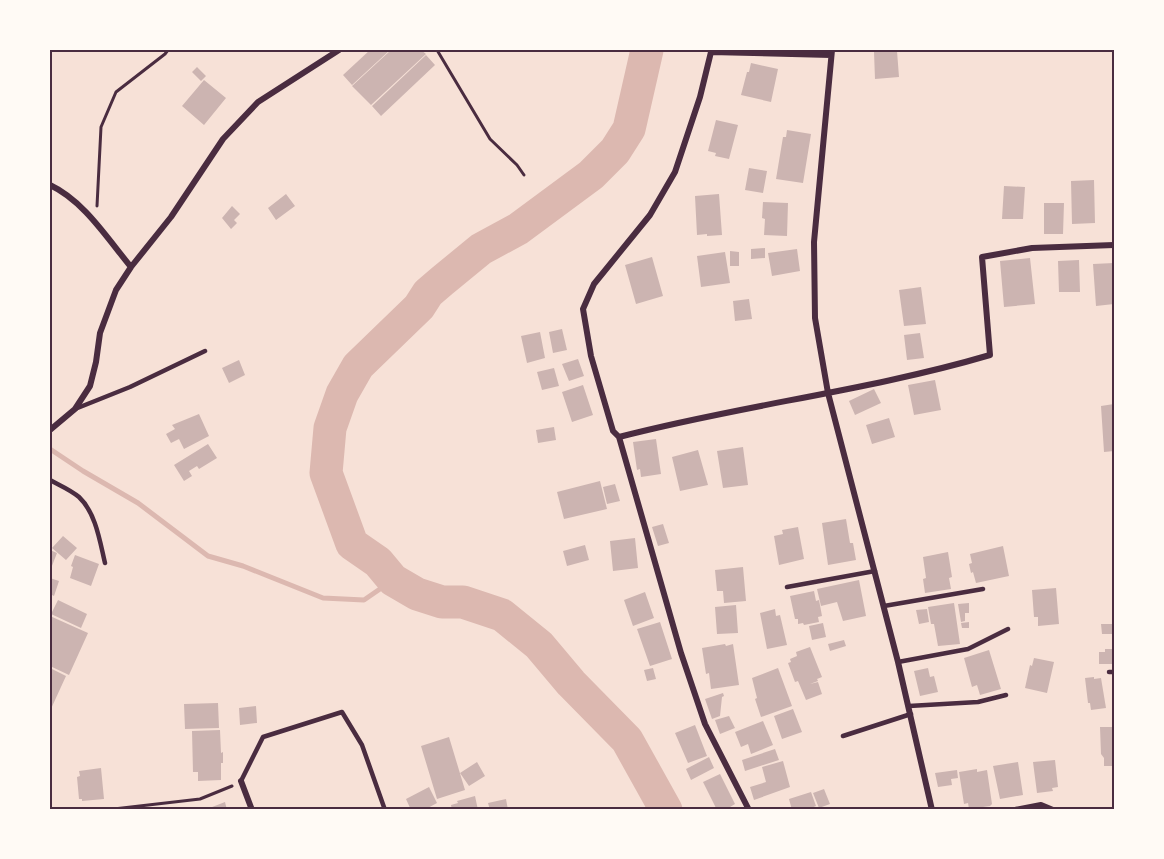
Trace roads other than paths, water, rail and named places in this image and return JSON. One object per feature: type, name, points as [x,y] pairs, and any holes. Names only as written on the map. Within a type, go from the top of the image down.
[{"type":"street","points":[[50,430],[75,410],[90,386],[100,333],[116,290],[131,267],[171,218],[223,140],[258,102],[339,50]]},
{"type":"street","points":[[749,810],[705,724],[681,653],[619,437],[613,431],[591,356],[583,309],[594,284],[650,215],[675,172],[700,97],[711,52],[831,52],[813,242],[815,318],[828,393],[911,714],[932,810]]},
{"type":"street","points":[[50,185],[76,201],[131,267]]},
{"type":"street","points":[[619,437],[673,423],[944,369],[990,355],[982,257],[1032,248],[1114,245]]},
{"type":"street","points":[[241,781],[252,810]]},
{"type":"street","points":[[1015,810],[1041,805],[1053,810]]},
{"type":"lane","points":[[75,410],[205,351]]},
{"type":"lane","points":[[50,480],[78,496],[88,508],[105,563]]},
{"type":"lane","points":[[786,587],[875,571]]},
{"type":"lane","points":[[884,606],[983,589]]},
{"type":"lane","points":[[898,662],[968,649],[1008,630]]},
{"type":"lane","points":[[909,706],[968,703],[1006,695]]},
{"type":"lane","points":[[241,781],[264,737],[342,712],[362,745],[385,810]]},
{"type":"lane","points":[[843,736],[911,714]]},
{"type":"waterway","points":[[647,50],[629,129],[615,151],[591,175],[518,229],[481,249],[442,281],[428,293],[419,307],[358,366],[342,394],[330,428],[326,473],[352,544],[378,562],[393,580],[417,594],[442,602],[463,602],[502,615],[539,645],[571,683],[627,740],[666,810]]},
{"type":"waterway","points":[[50,449],[138,503],[208,556],[243,566],[323,598],[364,600],[393,580]]},
{"type":"waterway","points":[[662,810],[664,805]]}]
